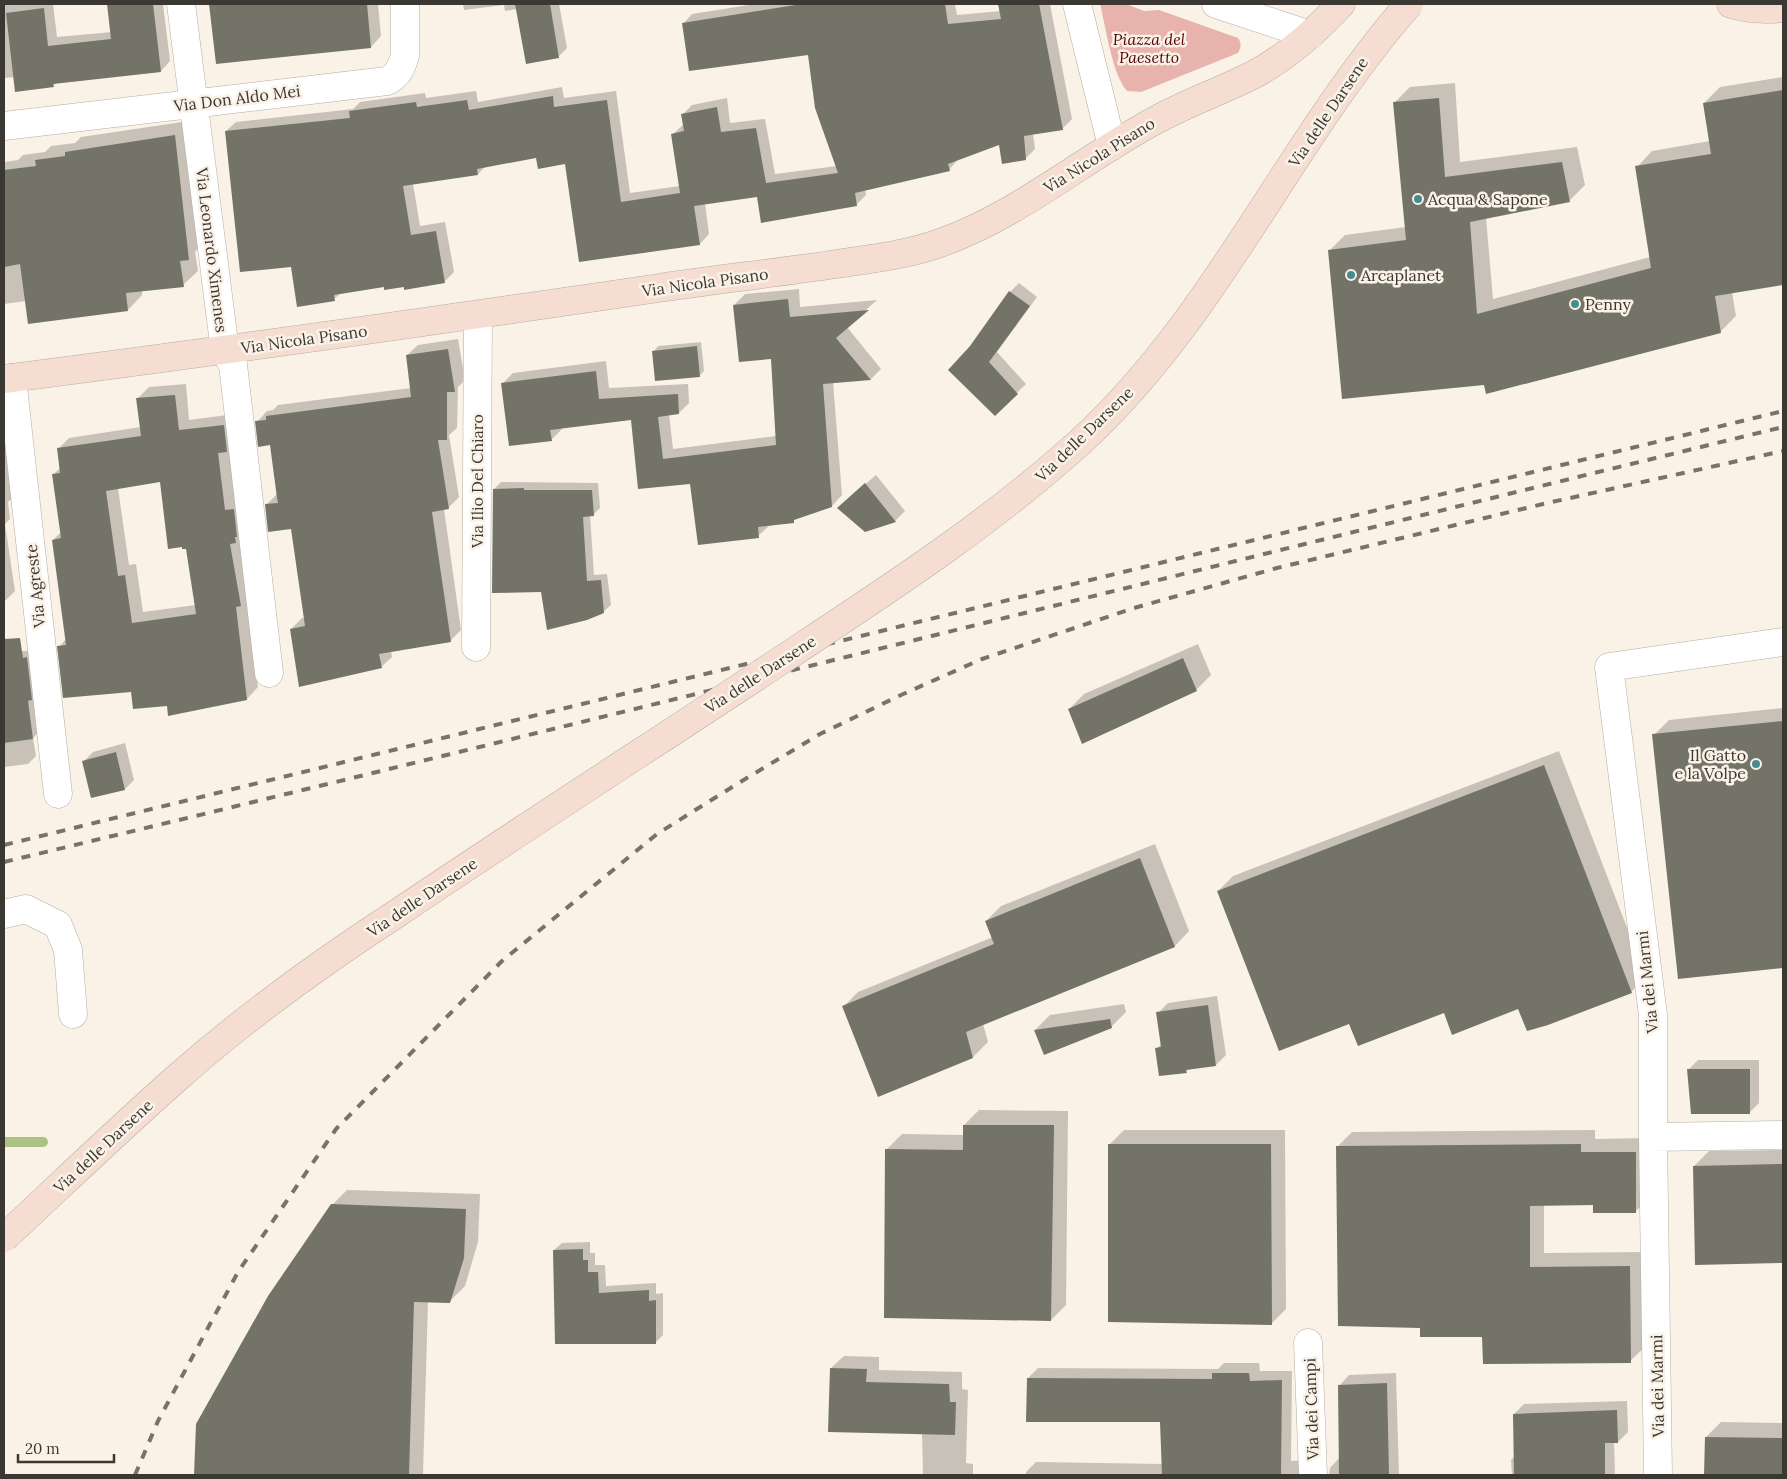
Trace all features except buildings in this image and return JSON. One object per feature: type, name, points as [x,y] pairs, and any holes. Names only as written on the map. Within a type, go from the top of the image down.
[{"type":"street","name":"Via Leonardo Ximenes","points":[[181,4],[192,103],[225,350],[232,365],[269,672]]},
{"type":"street","name":"Via Don Aldo Mei","points":[[4,126],[386,81],[391,79],[401,69],[405,55],[406,4]]},
{"type":"street","points":[[1077,4],[1112,146]]},
{"type":"street","points":[[1216,4],[1310,35]]},
{"type":"street","name":"Via Nicola Pisano","points":[[8,379],[478,315],[715,279],[852,262],[921,249],[971,231],[1173,111],[1254,74],[1282,57],[1319,28],[1341,4]]},
{"type":"street","name":"Via delle Darsene","points":[[4,1238],[178,1076],[279,995],[395,914],[910,576],[1045,474],[1098,424],[1160,356],[1215,282],[1351,75],[1409,4]]},
{"type":"street","points":[[1731,4],[1772,10],[1783,8]]},
{"type":"street","name":"Via Ilio Del Chiaro","points":[[476,647],[478,315]]},
{"type":"street","name":"Via Agreste","points":[[8,379],[58,794]]},
{"type":"street","name":"Via dei Marmi","points":[[1658,1475],[1653,1016],[1609,667],[1783,642]]},
{"type":"street","points":[[4,914],[26,909],[58,926],[68,950],[73,1014]]},
{"type":"street","points":[[1653,1137],[1783,1135]]},
{"type":"street","name":"Via dei Campi","points":[[1308,1343],[1313,1475]]},
{"type":"green space","name":"Piazza del Paesetto","points":[[1100,4],[1126,4],[1144,11],[1159,10],[1238,38],[1241,44],[1240,49],[1238,53],[1141,92],[1127,91],[1113,62]]},
{"type":"waterway","points":[[4,1142],[43,1142]]},
{"type":"railway","points":[[4,845],[1783,411]]},
{"type":"railway","points":[[4,862],[1783,427]]},
{"type":"railway","points":[[135,1475],[158,1421],[238,1272],[336,1129],[502,961],[657,834],[737,784],[820,734],[982,659],[1134,608],[1277,568],[1543,504],[1783,451]]},
{"type":"place","name":"Acqua & Sapone","points":[[1418,199]]},
{"type":"place","name":"Arcaplanet","points":[[1351,275]]},
{"type":"place","name":"Penny","points":[[1575,304]]},
{"type":"place","name":"Il Gatto e la Volpe","points":[[1756,764]]}]
